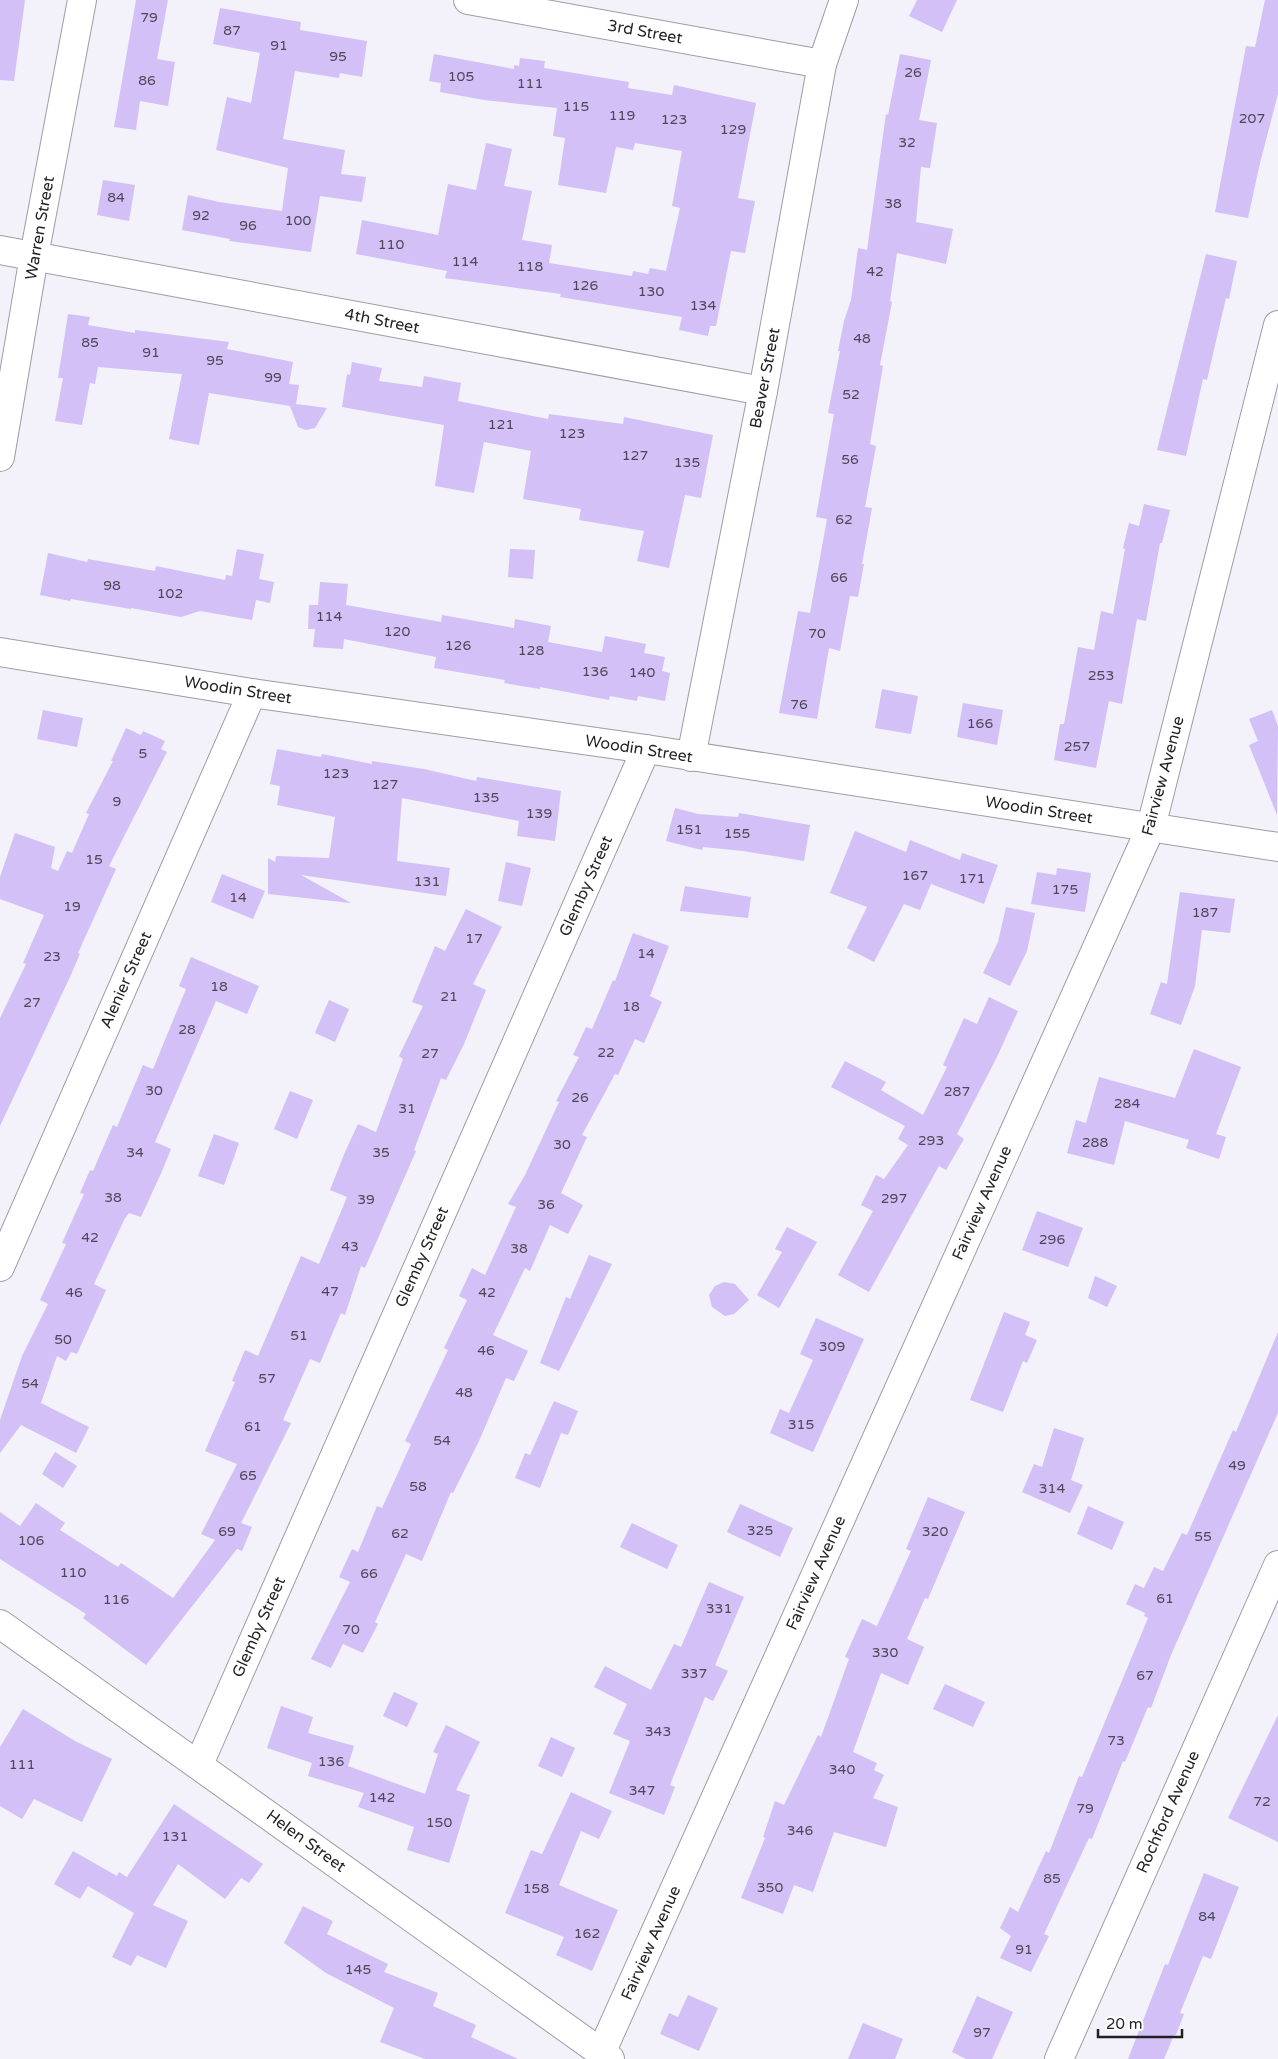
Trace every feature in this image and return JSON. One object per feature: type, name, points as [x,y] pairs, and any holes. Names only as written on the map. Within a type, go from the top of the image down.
[{"type":"street","name":"Warren Street","points":[[0,458],[34,256],[82,0]]},
{"type":"street","name":"3rd Street","points":[[468,0],[822,64]]},
{"type":"street","name":"Beaver Street","points":[[691,757],[763,392],[822,64],[844,0]]},
{"type":"street","name":"4th Street","points":[[0,250],[763,392]]},
{"type":"street","name":"Fairview Avenue","points":[[606,2056],[1151,827],[1278,325]]},
{"type":"street","name":"Woodin Street","points":[[0,652],[252,693],[646,749],[1278,847]]},
{"type":"street","name":"Alenier Street","points":[[0,1267],[252,693]]},
{"type":"street","name":"Glemby Street","points":[[199,1764],[646,749]]},
{"type":"street","name":"Rochford Avenue","points":[[1059,2059],[1278,1565]]},
{"type":"street","name":"Helen Street","points":[[0,1624],[199,1764],[606,2056]]},
{"type":"building","points":[[0,0],[25,0],[14,81],[0,80]]},
{"type":"building","points":[[136,0],[168,0],[157,59],[175,62],[168,106],[140,101],[136,130],[114,127]]},
{"type":"building","points":[[917,0],[957,0],[942,32],[909,16]]},
{"type":"building","points":[[1265,0],[1278,0],[1278,94],[1248,218],[1215,212],[1246,46],[1255,47]]},
{"type":"building","points":[[220,8],[301,22],[300,30],[367,41],[362,77],[340,73],[339,78],[295,71],[283,139],[345,150],[341,174],[366,177],[362,202],[320,196],[311,252],[229,241],[230,239],[182,230],[188,195],[219,202],[282,211],[288,168],[216,150],[227,97],[251,103],[260,53],[213,44]]},
{"type":"building","points":[[434,54],[514,69],[514,65],[519,66],[520,58],[545,61],[544,68],[629,82],[628,88],[672,95],[674,85],[756,103],[738,198],[755,201],[745,253],[731,251],[716,326],[710,326],[708,336],[679,330],[682,317],[560,297],[561,294],[445,278],[447,271],[356,254],[362,220],[438,235],[448,184],[476,190],[486,143],[512,149],[504,186],[532,191],[522,240],[552,245],[549,263],[632,276],[633,271],[648,274],[650,268],[666,271],[680,208],[672,206],[682,151],[635,143],[633,150],[616,147],[606,193],[558,185],[565,138],[553,136],[557,108],[484,100],[440,92],[441,83],[429,81]]},
{"type":"building","points":[[900,54],[931,60],[919,120],[937,123],[930,168],[921,167],[916,222],[953,229],[946,264],[897,253],[890,301],[892,302],[880,365],[883,366],[870,444],[876,446],[865,507],[872,508],[862,564],[864,564],[858,597],[850,596],[840,651],[829,648],[817,719],[779,713],[798,611],[810,613],[827,519],[816,517],[834,414],[828,413],[844,321],[851,300],[858,248],[867,250],[886,114],[888,115]]},
{"type":"building","points":[[103,180],[135,185],[129,221],[97,215]]},
{"type":"building","points":[[1206,254],[1237,261],[1229,299],[1226,298],[1207,380],[1203,379],[1186,456],[1157,450]]},
{"type":"building","points":[[68,314],[90,317],[88,325],[135,333],[135,330],[229,342],[227,349],[293,362],[289,384],[299,385],[296,404],[327,408],[315,428],[306,430],[298,427],[290,406],[209,393],[199,445],[169,439],[182,374],[98,367],[95,384],[90,383],[82,425],[55,421],[63,378],[58,378]]},
{"type":"building","points":[[352,362],[382,368],[379,381],[422,387],[424,376],[461,383],[458,401],[548,419],[549,414],[623,424],[624,417],[713,435],[701,498],[685,495],[669,568],[637,561],[644,531],[579,520],[581,509],[523,499],[531,451],[484,442],[474,493],[435,486],[444,425],[342,407],[347,374],[350,375]]},
{"type":"building","points":[[1144,504],[1170,510],[1162,543],[1160,543],[1146,621],[1137,619],[1122,704],[1109,701],[1096,768],[1054,760],[1060,724],[1064,724],[1078,647],[1094,650],[1101,611],[1113,614],[1125,549],[1123,548],[1129,523],[1139,526]]},
{"type":"building","points":[[237,549],[264,554],[259,579],[274,582],[270,603],[256,600],[252,620],[200,611],[181,617],[40,595],[48,553],[87,562],[88,559],[155,571],[156,566],[225,580],[226,575],[232,576]]},
{"type":"building","points":[[510,549],[535,550],[533,579],[508,577]]},
{"type":"building","points":[[320,582],[348,584],[346,605],[441,622],[442,615],[514,628],[515,619],[551,626],[548,642],[602,652],[605,636],[646,644],[644,653],[665,657],[662,671],[670,673],[665,701],[638,696],[637,701],[610,696],[609,700],[540,687],[540,689],[504,683],[505,680],[434,668],[436,657],[344,639],[343,649],[313,647],[315,629],[308,629],[309,605],[318,605]]},
{"type":"building","points":[[882,689],[918,696],[911,734],[875,728]]},
{"type":"building","points":[[963,703],[1003,710],[997,745],[957,737]]},
{"type":"building","points":[[43,710],[83,718],[77,747],[37,739]]},
{"type":"building","points":[[1272,710],[1278,726],[1277,815],[1249,745],[1258,741],[1249,719]]},
{"type":"building","points":[[126,728],[141,735],[143,731],[165,741],[161,749],[167,752],[109,866],[116,869],[78,953],[80,954],[69,979],[0,1126],[0,1018],[26,964],[23,963],[44,915],[0,899],[0,877],[15,833],[55,847],[51,868],[58,871],[67,851],[72,853],[89,814],[86,813],[113,761],[111,761]]},
{"type":"building","points":[[277,749],[321,757],[322,754],[372,764],[372,761],[424,769],[476,781],[477,777],[561,791],[555,841],[517,836],[519,821],[402,798],[397,861],[450,868],[446,896],[301,875],[351,903],[268,894],[268,858],[275,862],[276,856],[329,858],[335,817],[277,805],[280,786],[270,784]]},
{"type":"building","points":[[675,808],[698,814],[738,817],[739,813],[810,825],[804,861],[743,851],[703,847],[702,850],[666,841]]},
{"type":"building","points":[[855,831],[906,852],[910,840],[960,860],[962,853],[998,865],[984,904],[931,884],[920,910],[904,904],[874,962],[847,948],[867,907],[830,893]]},
{"type":"building","points":[[506,862],[531,868],[522,906],[498,901]]},
{"type":"building","points":[[1057,868],[1091,873],[1085,912],[1031,904],[1037,872],[1056,875]]},
{"type":"building","points":[[222,874],[265,891],[253,919],[211,902]]},
{"type":"building","points":[[685,886],[751,897],[748,918],[680,911]]},
{"type":"building","points":[[1180,892],[1235,899],[1230,933],[1202,930],[1195,986],[1181,1025],[1150,1014],[1161,982],[1167,984]]},
{"type":"building","points":[[1006,907],[1035,913],[1027,951],[1010,986],[983,973],[998,942]]},
{"type":"building","points":[[466,909],[502,927],[473,984],[486,990],[464,1044],[446,1080],[441,1078],[414,1150],[416,1151],[365,1268],[361,1266],[345,1315],[341,1313],[320,1363],[310,1359],[283,1420],[291,1423],[241,1523],[252,1527],[242,1551],[237,1549],[146,1665],[83,1618],[86,1614],[0,1559],[0,1512],[20,1526],[36,1503],[65,1523],[60,1530],[118,1567],[121,1563],[173,1598],[215,1540],[201,1534],[237,1464],[205,1451],[235,1382],[232,1381],[245,1350],[258,1356],[301,1256],[319,1264],[347,1197],[330,1190],[345,1152],[358,1124],[376,1132],[403,1059],[399,1056],[423,1006],[412,1002],[435,946],[445,951]]},
{"type":"building","points":[[633,933],[669,946],[650,996],[662,1002],[644,1043],[635,1039],[618,1075],[615,1074],[582,1135],[587,1137],[561,1193],[583,1205],[568,1234],[550,1225],[530,1271],[525,1268],[493,1335],[528,1351],[514,1381],[506,1378],[479,1441],[453,1493],[451,1492],[422,1561],[406,1554],[375,1622],[378,1624],[363,1653],[343,1644],[331,1668],[311,1659],[350,1582],[339,1577],[352,1549],[358,1552],[377,1506],[382,1508],[411,1444],[405,1441],[448,1350],[444,1348],[467,1300],[459,1296],[472,1268],[485,1275],[516,1207],[508,1204],[525,1175],[559,1102],[556,1101],[579,1057],[573,1055],[586,1027],[592,1029],[613,980],[615,981]]},
{"type":"building","points":[[191,957],[259,986],[247,1014],[216,1001],[155,1142],[171,1149],[163,1169],[141,1217],[129,1213],[124,1220],[94,1284],[106,1290],[77,1354],[71,1352],[66,1361],[57,1356],[41,1403],[89,1427],[76,1453],[21,1425],[0,1453],[0,1420],[22,1356],[48,1304],[40,1300],[66,1244],[62,1243],[84,1194],[80,1193],[90,1170],[93,1171],[113,1125],[117,1127],[143,1065],[153,1069],[186,989],[179,986]]},
{"type":"building","points":[[989,997],[1018,1011],[997,1057],[957,1134],[964,1139],[946,1170],[939,1166],[869,1292],[838,1275],[873,1211],[861,1205],[876,1175],[884,1179],[908,1145],[898,1139],[905,1126],[831,1087],[845,1061],[886,1082],[881,1090],[923,1115],[947,1067],[943,1065],[964,1018],[977,1024]]},
{"type":"building","points":[[329,1000],[349,1009],[335,1042],[315,1033]]},
{"type":"building","points":[[1194,1049],[1241,1067],[1216,1134],[1226,1137],[1219,1159],[1186,1148],[1189,1140],[1125,1121],[1114,1165],[1067,1153],[1076,1120],[1086,1123],[1099,1077],[1175,1098]]},
{"type":"building","points":[[290,1091],[313,1100],[297,1139],[274,1129]]},
{"type":"building","points":[[214,1134],[239,1143],[224,1185],[198,1176]]},
{"type":"building","points":[[1037,1211],[1083,1228],[1068,1267],[1022,1250]]},
{"type":"building","points":[[787,1227],[817,1242],[779,1308],[757,1295],[782,1252],[775,1249]]},
{"type":"building","points":[[589,1255],[612,1264],[559,1371],[540,1363],[566,1297],[570,1299]]},
{"type":"building","points":[[1095,1276],[1117,1286],[1107,1307],[1088,1298]]},
{"type":"building","points":[[724,1282],[735,1284],[749,1300],[734,1314],[725,1316],[712,1307],[709,1295],[715,1286]]},
{"type":"building","points":[[1004,1312],[1030,1322],[1025,1335],[1037,1340],[1027,1363],[1023,1361],[1003,1412],[970,1400]]},
{"type":"building","points":[[816,1318],[864,1339],[813,1452],[770,1433],[780,1409],[789,1413],[813,1360],[800,1354]]},
{"type":"building","points":[[1278,1332],[1278,1413],[1171,1655],[1151,1708],[1148,1707],[1125,1762],[1123,1761],[1092,1839],[1089,1838],[1044,1934],[1049,1936],[1031,1972],[1000,1958],[1011,1936],[1000,1928],[1010,1907],[1018,1912],[1046,1851],[1049,1853],[1079,1776],[1082,1777],[1148,1618],[1144,1616],[1145,1613],[1126,1604],[1135,1584],[1144,1588],[1154,1567],[1163,1571],[1182,1533],[1187,1535],[1233,1430],[1236,1432]]},
{"type":"building","points":[[554,1401],[578,1411],[568,1435],[561,1433],[540,1488],[515,1478],[525,1453],[530,1455]]},
{"type":"building","points":[[1054,1428],[1084,1438],[1071,1480],[1083,1485],[1070,1513],[1022,1492],[1034,1464],[1042,1467]]},
{"type":"building","points":[[55,1452],[77,1466],[63,1488],[42,1474]]},
{"type":"building","points":[[928,1497],[965,1512],[928,1599],[925,1598],[907,1639],[924,1647],[908,1685],[881,1673],[853,1752],[877,1763],[874,1770],[884,1775],[873,1798],[898,1807],[886,1847],[834,1832],[813,1892],[794,1885],[783,1914],[741,1898],[765,1838],[763,1837],[775,1801],[784,1805],[818,1735],[821,1737],[849,1659],[845,1657],[862,1619],[877,1626],[911,1551],[906,1549]]},
{"type":"building","points":[[740,1504],[793,1528],[780,1557],[727,1532]]},
{"type":"building","points":[[1088,1506],[1124,1522],[1112,1550],[1077,1534]]},
{"type":"building","points":[[632,1523],[678,1545],[667,1569],[620,1547]]},
{"type":"building","points":[[709,1582],[744,1597],[715,1665],[728,1671],[713,1701],[705,1697],[670,1785],[675,1787],[664,1815],[609,1793],[630,1741],[613,1734],[627,1704],[594,1687],[605,1666],[651,1690],[674,1644],[681,1647]]},
{"type":"building","points":[[945,1684],[985,1702],[973,1727],[933,1709]]},
{"type":"building","points":[[394,1692],[418,1703],[407,1727],[383,1716]]},
{"type":"building","points":[[281,1706],[313,1717],[308,1733],[354,1746],[348,1766],[425,1794],[438,1754],[433,1752],[446,1725],[480,1742],[456,1790],[470,1795],[449,1863],[407,1850],[414,1827],[358,1807],[364,1793],[308,1776],[312,1763],[267,1748]]},
{"type":"building","points":[[23,1709],[75,1741],[112,1759],[82,1822],[34,1799],[22,1819],[0,1806],[0,1747]]},
{"type":"building","points":[[1278,1715],[1278,1842],[1228,1818]]},
{"type":"building","points":[[551,1737],[575,1748],[562,1777],[538,1766]]},
{"type":"building","points":[[571,1792],[612,1811],[599,1839],[581,1831],[559,1885],[618,1910],[592,1971],[556,1955],[564,1937],[505,1913],[531,1850],[542,1854]]},
{"type":"building","points":[[174,1804],[263,1864],[249,1883],[241,1878],[225,1899],[178,1864],[153,1905],[188,1921],[166,1968],[137,1955],[131,1966],[112,1957],[134,1913],[88,1886],[80,1899],[54,1884],[73,1851],[117,1876],[119,1872],[127,1877]]},
{"type":"building","points":[[1204,1873],[1239,1887],[1211,1959],[1203,1956],[1180,2013],[1184,2014],[1164,2059],[1128,2059],[1165,1964],[1168,1965]]},
{"type":"building","points":[[303,1906],[333,1921],[327,1934],[388,1964],[384,1972],[438,1993],[433,2006],[476,2025],[471,2037],[518,2059],[425,2059],[380,2042],[394,2008],[326,1973],[284,1943]]},
{"type":"building","points":[[688,1995],[718,2008],[699,2051],[660,2034],[669,2013],[678,2017]]},
{"type":"building","points":[[977,1996],[1013,2012],[992,2059],[966,2059],[952,2052]]},
{"type":"building","points":[[863,2023],[903,2039],[895,2059],[848,2059]]}]
